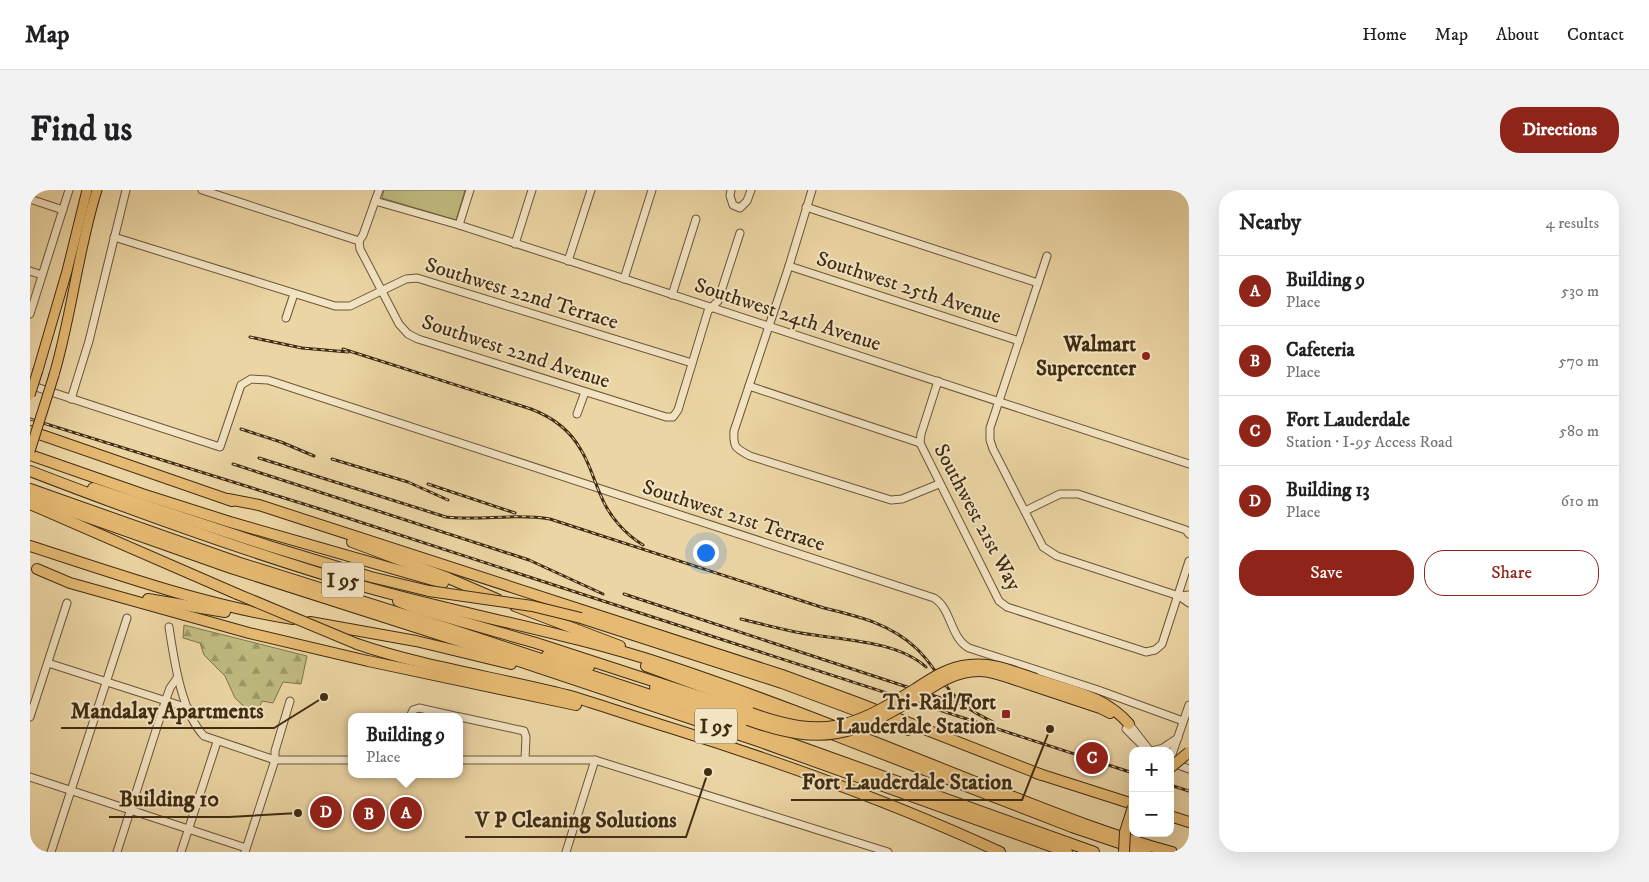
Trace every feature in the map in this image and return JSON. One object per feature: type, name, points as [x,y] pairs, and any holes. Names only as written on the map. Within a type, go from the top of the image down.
[{"type":"highway","points":[[30,431],[383,554],[595,635],[663,664]]},
{"type":"highway","points":[[30,455],[142,494],[247,527],[485,594]]},
{"type":"highway","points":[[30,470],[50,473],[269,546],[371,577],[429,591],[532,606],[581,618],[789,686],[948,745],[1129,805]]},
{"type":"highway","name":"I 95","points":[[30,470],[198,534],[311,571],[400,596],[580,640],[663,664],[768,701],[1075,821],[1172,852]]},
{"type":"highway","points":[[30,477],[240,554],[310,576],[398,601],[560,640],[651,668],[760,706],[1072,827],[1146,852]]},
{"type":"highway","points":[[30,489],[237,562],[447,628],[740,725],[1094,852]]},
{"type":"highway","name":"I 95","points":[[30,497],[231,568],[459,641],[756,740],[1067,852]]},
{"type":"highway","points":[[228,499],[266,508],[782,675],[1042,775]]},
{"type":"highway","points":[[30,504],[357,644],[402,658],[561,694],[625,712],[846,788],[1000,852]]},
{"type":"highway","points":[[32,546],[192,598],[230,608],[368,631],[570,678]]},
{"type":"highway","points":[[34,567],[108,590],[161,602],[225,612],[280,617]]},
{"type":"highway","points":[[34,567],[78,586],[249,633],[668,727]]},
{"type":"highway","points":[[398,601],[418,609],[551,647],[750,717],[787,732],[807,735],[853,730],[872,723],[944,680],[958,674],[985,672],[1035,683],[1113,714],[1127,727]]},
{"type":"highway","points":[[447,628],[594,668],[750,717]]},
{"type":"highway","points":[[1174,765],[1189,752]]},
{"type":"highway","points":[[1174,817],[1189,822]]},
{"type":"highway","points":[[1124,852],[1125,832],[1129,819]]},
{"type":"main road","points":[[30,396],[67,272],[87,190]]},
{"type":"main road","points":[[30,451],[65,334],[86,228],[97,190]]},
{"type":"street","points":[[30,314],[69,190]]},
{"type":"street","points":[[30,385],[71,399],[89,341],[126,190]]},
{"type":"street","points":[[202,190],[360,241]]},
{"type":"street","points":[[114,237],[335,306],[350,306],[380,290],[360,249],[360,241],[379,190]]},
{"type":"street","points":[[459,225],[470,190]]},
{"type":"street","points":[[515,244],[532,190]]},
{"type":"street","points":[[568,261],[591,190]]},
{"type":"street","points":[[624,279],[652,190]]},
{"type":"street","points":[[731,190],[730,196],[733,205],[740,208],[747,201],[750,190]]},
{"type":"street","points":[[812,190],[789,266],[734,430],[733,443],[738,450],[750,456],[891,500],[902,500],[939,484]]},
{"type":"street","points":[[30,199],[63,210]]},
{"type":"street","name":"Southwest 24th Avenue","points":[[375,201],[459,225],[1189,464]]},
{"type":"street","points":[[806,207],[1038,283]]},
{"type":"street","points":[[672,295],[696,219]]},
{"type":"street","points":[[692,363],[708,312],[718,301],[740,233]]},
{"type":"street","points":[[1047,256],[990,428],[990,440],[993,449],[1043,547],[1057,556],[1179,596],[1189,603]]},
{"type":"street","name":"Southwest 25th Avenue","points":[[789,266],[1019,341]]},
{"type":"street","points":[[30,271],[42,275]]},
{"type":"street","name":"Southwest 22nd Terrace","points":[[380,290],[406,279],[418,278],[692,363]]},
{"type":"street","name":"Southwest 22nd Avenue","points":[[380,290],[400,324],[408,334],[418,339],[666,417],[673,416],[678,410],[692,363]]},
{"type":"street","points":[[286,318],[294,294]]},
{"type":"street","name":"Southwest 21st Terrace","points":[[71,399],[220,447],[243,383],[258,378],[268,380],[934,598],[942,605],[960,642],[969,648],[1098,690],[1184,721]]},
{"type":"street","name":"Southwest 21st Way","points":[[938,381],[921,434],[920,443],[999,601],[1007,608],[1146,652],[1155,650],[1162,644],[1179,596]]},
{"type":"street","points":[[749,386],[920,443]]},
{"type":"street","points":[[577,414],[585,392]]},
{"type":"street","points":[[1025,511],[1060,494],[1078,494],[1186,530],[1189,534]]},
{"type":"street","points":[[1179,596],[1189,561]]},
{"type":"street","points":[[1179,596],[1189,595]]},
{"type":"street","points":[[30,717],[67,603]]},
{"type":"street","points":[[51,852],[128,618]]},
{"type":"street","points":[[169,627],[177,678],[196,729],[204,736],[217,742],[275,760],[348,760]]},
{"type":"street","points":[[48,663],[188,708]]},
{"type":"street","points":[[116,852],[165,702],[170,688],[177,678]]},
{"type":"street","points":[[30,777],[246,850],[275,760],[274,751],[290,701]]},
{"type":"street","points":[[1174,750],[1189,705]]},
{"type":"street","points":[[411,713],[419,708],[441,713]]},
{"type":"street","points":[[463,718],[524,731],[526,737],[525,759]]},
{"type":"street","points":[[1127,727],[1146,747]]},
{"type":"street","points":[[1165,747],[1178,738]]},
{"type":"street","points":[[181,852],[217,742]]},
{"type":"street","points":[[463,760],[596,760],[887,852]]},
{"type":"street","points":[[566,852],[596,760]]},
{"type":"street","points":[[1174,763],[1189,769]]},
{"type":"green space","points":[[384,190],[465,190],[456,220],[382,198]]},
{"type":"green space","points":[[184,625],[307,656],[301,684],[283,682],[273,703],[262,701],[255,717],[235,698],[225,676],[204,655],[200,643],[183,638]]},
{"type":"railway","points":[[250,337],[302,348],[348,352]]},
{"type":"railway","points":[[343,349],[531,409],[553,420],[566,430],[577,443],[587,461],[604,503],[613,517],[624,530],[643,545]]},
{"type":"railway","points":[[30,419],[323,510],[1129,772]]},
{"type":"railway","points":[[241,429],[281,442],[314,456]]},
{"type":"railway","points":[[259,458],[446,517],[537,517],[550,519],[824,608],[874,622],[907,640],[922,654],[957,699],[993,722]]},
{"type":"railway","points":[[332,459],[408,482],[448,500]]},
{"type":"railway","points":[[233,464],[529,560],[603,594]]},
{"type":"railway","points":[[428,484],[515,513]]},
{"type":"railway","points":[[624,594],[959,704]]},
{"type":"railway","points":[[741,619],[801,633],[884,646],[914,658],[926,667]]},
{"type":"railway","points":[[1174,786],[1189,791]]},
{"type":"place","name":"Walmart Supercenter","points":[[1146,356]]},
{"type":"place","name":"Mandalay Apartments","points":[[324,697]]},
{"type":"place","name":"Tri-Rail/Fort Lauderdale Station","points":[[1006,714]]},
{"type":"place","name":"Fort Lauderdale Station","points":[[1050,729]]},
{"type":"place","name":"Fort Lauderdale","points":[[1092,758]]},
{"type":"place","name":"V P Cleaning Solutions","points":[[708,772]]},
{"type":"place","name":"Building 13","points":[[326,812]]},
{"type":"place","name":"Building 10","points":[[298,813]]},
{"type":"place","name":"Building 9","points":[[406,813]]},
{"type":"place","name":"Cafeteria","points":[[369,814]]}]
